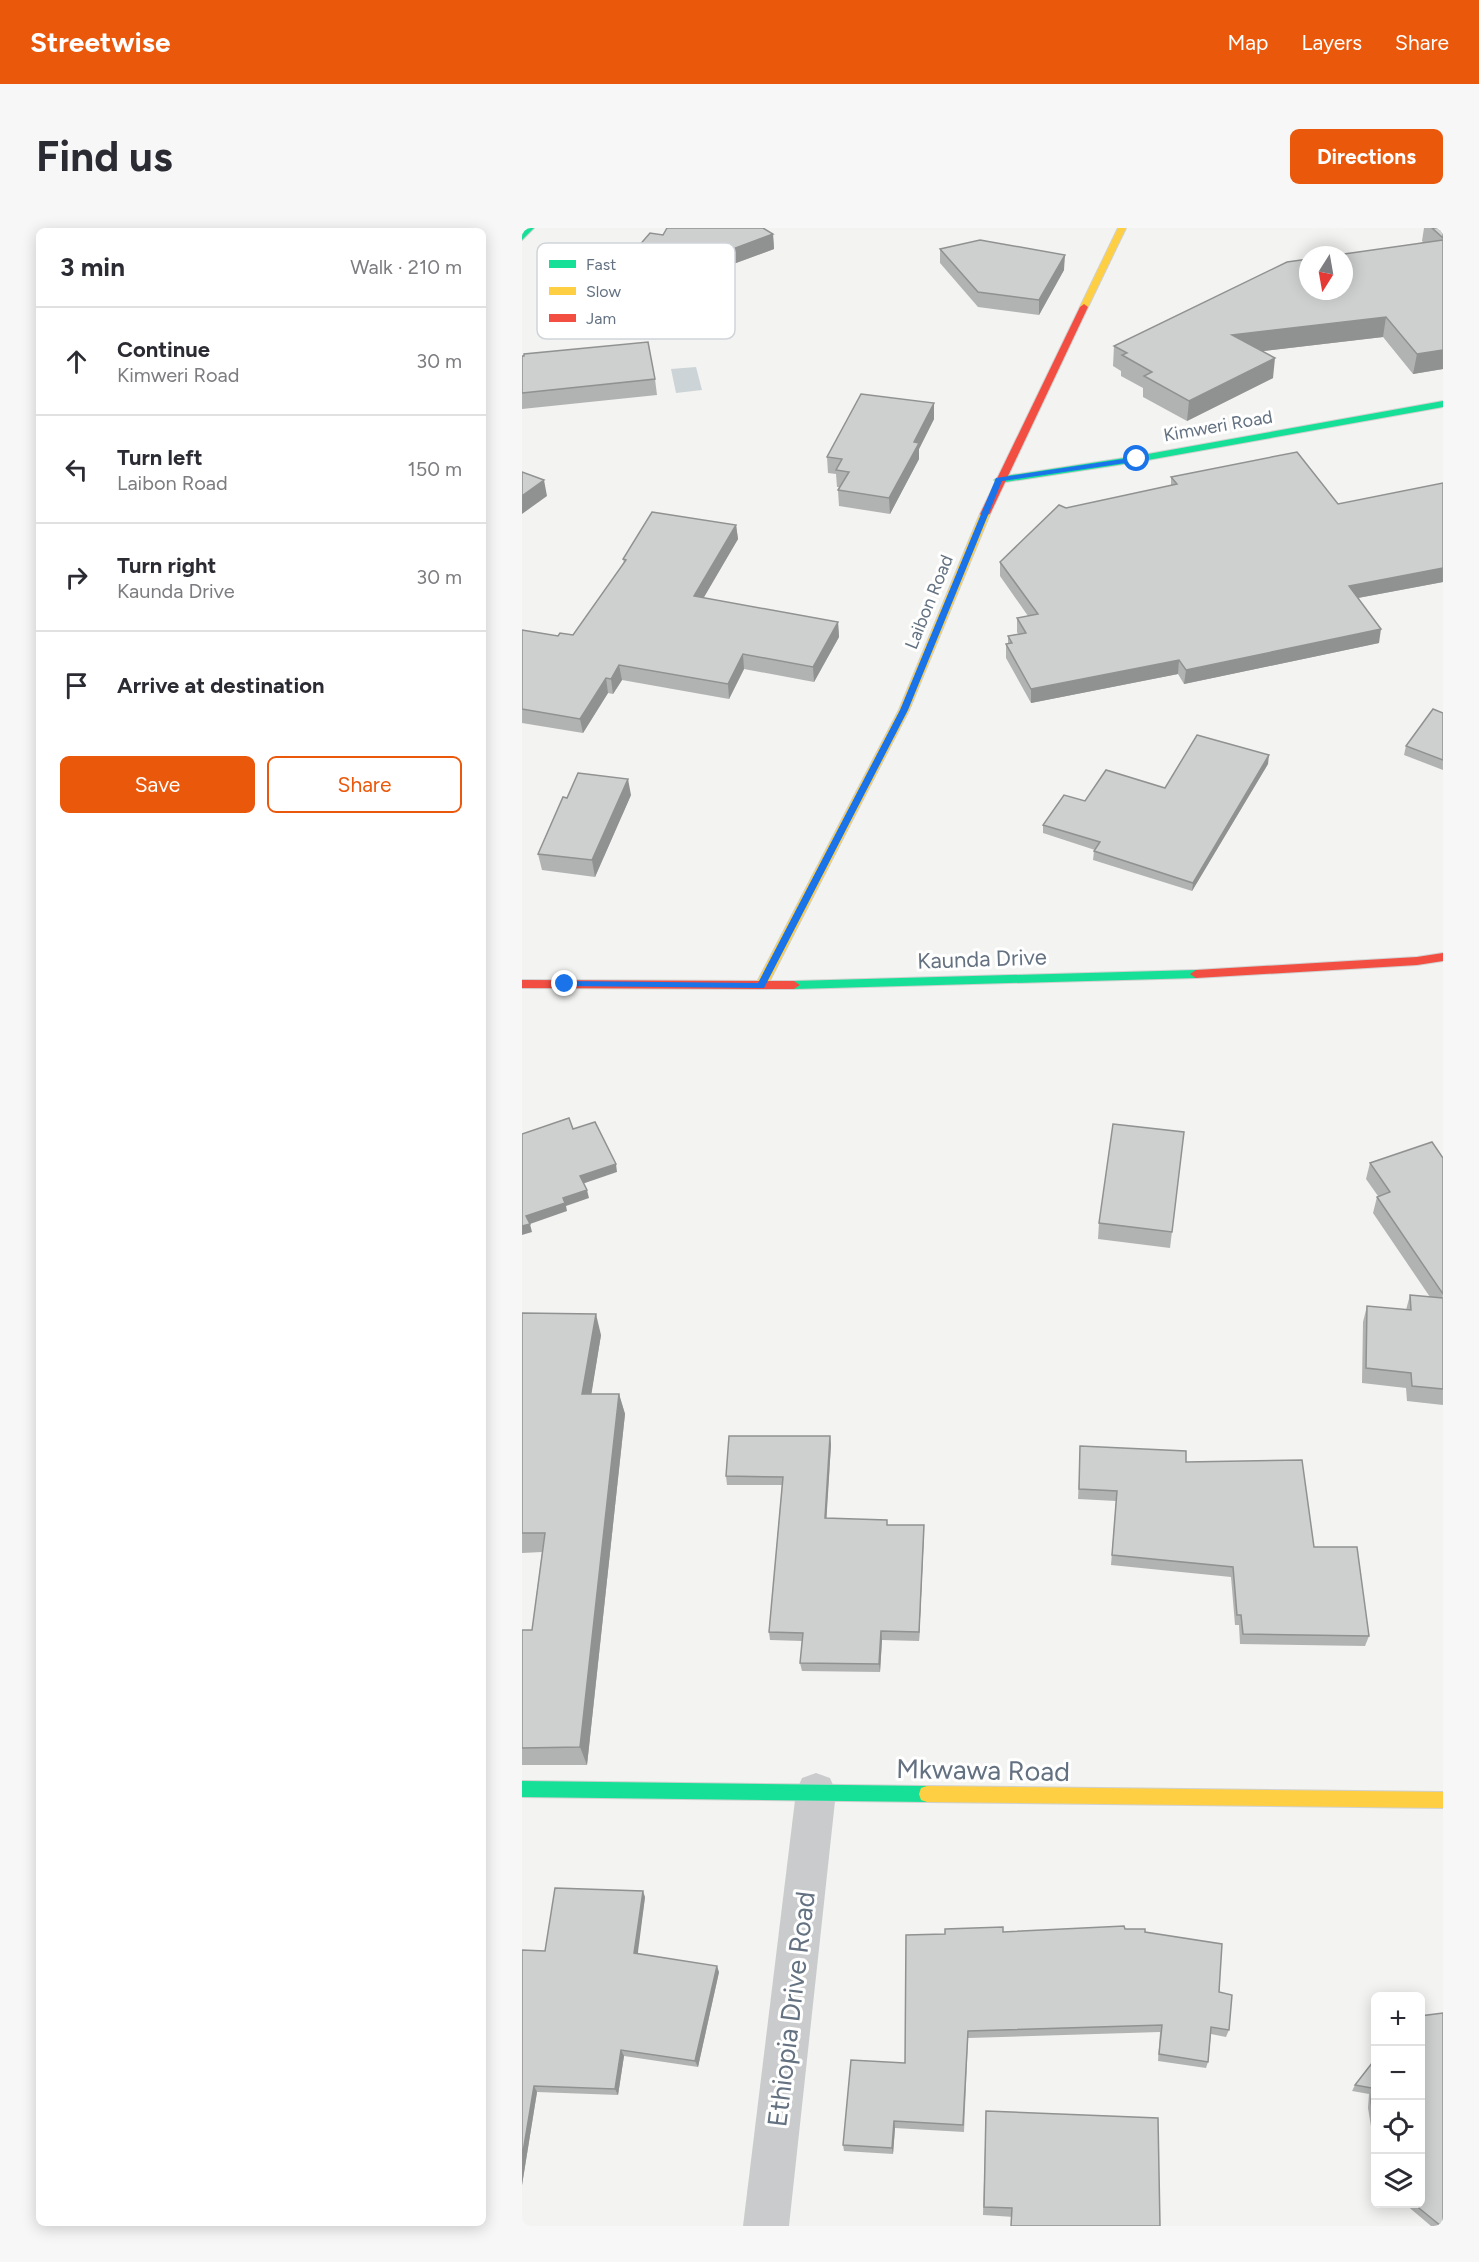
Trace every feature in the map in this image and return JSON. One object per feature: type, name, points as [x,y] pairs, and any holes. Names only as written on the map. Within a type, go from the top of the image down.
[{"type":"street","points":[[522,237],[530,228]]},
{"type":"street","name":"Laibon Road","points":[[761,986],[904,710],[999,480],[1122,228]]},
{"type":"street","name":"Kimweri Road","points":[[999,480],[1137,459],[1443,404]]},
{"type":"street","name":"Kaunda Drive","points":[[522,984],[761,986],[1171,975],[1417,961],[1443,957]]},
{"type":"street","name":"Mkwawa Road","points":[[522,1789],[1443,1800]]},
{"type":"street","name":"Ethiopia Drive Road","points":[[766,2226],[816,1792]]},
{"type":"shaded area","points":[[696,367],[702,390],[676,393],[671,369]]},
{"type":"building","points":[[667,228],[763,228],[773,234],[735,248],[735,243],[641,243],[650,233],[663,235]]},
{"type":"building","points":[[1432,228],[1443,228],[1443,238]]},
{"type":"building","points":[[980,240],[1065,255],[1039,300],[978,292],[940,249]]},
{"type":"building","points":[[1443,240],[1443,350],[1417,354],[1386,317],[1232,335],[1275,358],[1189,401],[1144,376],[1152,372],[1122,355],[1127,353],[1114,346],[1287,262],[1299,260],[1299,300],[1353,300],[1353,253]]},
{"type":"building","points":[[648,342],[655,379],[522,393],[522,356],[524,354]]},
{"type":"building","points":[[861,394],[934,403],[914,442],[919,443],[889,498],[838,490],[849,472],[836,470],[842,459],[827,457]]},
{"type":"building","points":[[1297,452],[1338,504],[1443,483],[1443,568],[1349,586],[1381,629],[1186,670],[1179,660],[1031,689],[1006,644],[1012,643],[1008,636],[1026,633],[1017,618],[1038,614],[1000,562],[1059,505],[1066,508],[1177,484],[1171,477]]},
{"type":"building","points":[[522,472],[544,480],[522,496]]},
{"type":"building","points":[[652,512],[736,525],[694,596],[838,622],[813,667],[743,654],[728,684],[619,665],[611,679],[606,678],[580,719],[522,709],[522,630],[558,636],[560,633],[573,635],[626,560],[623,559]]},
{"type":"building","points":[[1433,709],[1443,713],[1443,760],[1406,746]]},
{"type":"building","points":[[1197,735],[1269,755],[1193,883],[1094,851],[1100,842],[1043,825],[1064,795],[1085,801],[1106,770],[1165,788]]},
{"type":"building","points":[[578,773],[628,779],[592,860],[538,854],[563,797],[567,798]]},
{"type":"building","points":[[569,1118],[573,1129],[595,1122],[616,1164],[580,1176],[587,1190],[563,1198],[565,1203],[526,1216],[530,1224],[522,1226],[522,1134]]},
{"type":"building","points":[[1113,1124],[1184,1132],[1172,1232],[1099,1223]]},
{"type":"building","points":[[1432,1142],[1443,1158],[1443,1294],[1377,1197],[1390,1192],[1370,1163]]},
{"type":"building","points":[[1410,1295],[1443,1298],[1443,1389],[1412,1386],[1411,1373],[1366,1368],[1367,1306],[1411,1310]]},
{"type":"building","points":[[522,1313],[596,1314],[582,1394],[619,1394],[580,1747],[522,1748],[522,1630],[532,1630],[545,1533],[522,1533]]},
{"type":"building","points":[[729,1436],[830,1436],[825,1518],[887,1520],[887,1525],[924,1525],[919,1632],[881,1631],[879,1664],[800,1663],[803,1633],[769,1632],[783,1477],[726,1476]]},
{"type":"building","points":[[1080,1446],[1186,1451],[1186,1462],[1302,1460],[1314,1547],[1357,1547],[1369,1636],[1243,1634],[1241,1615],[1237,1615],[1233,1567],[1112,1555],[1117,1491],[1079,1489]]},
{"type":"building","points":[[555,1888],[643,1891],[634,1953],[717,1966],[695,2061],[621,2050],[615,2089],[534,2086],[522,2158],[522,1950],[545,1951]]},
{"type":"building","points":[[1124,1926],[1125,1929],[1145,1929],[1145,1932],[1222,1944],[1219,1992],[1232,1995],[1229,2030],[1211,2027],[1208,2062],[1159,2054],[1162,2025],[968,2031],[963,2125],[894,2121],[892,2148],[843,2145],[851,2060],[905,2063],[906,1935],[945,1934],[945,1929],[1003,1927],[1003,1932]]},
{"type":"building","points":[[1443,2013],[1443,2226],[1419,2208],[1425,2208],[1425,2015]]},
{"type":"building","points":[[1371,2064],[1371,2088],[1355,2085]]},
{"type":"building","points":[[986,2111],[1158,2118],[1160,2226],[1011,2226],[1012,2208],[984,2207]]},
{"type":"traffic: fast","points":[[522,237],[530,228]]},
{"type":"traffic: fast","points":[[999,480],[1137,459],[1443,404]]},
{"type":"traffic: fast","points":[[794,985],[1196,974]]},
{"type":"traffic: fast","points":[[522,1789],[927,1794]]},
{"type":"traffic: slow","points":[[1084,307],[1122,228]]},
{"type":"traffic: slow","points":[[761,986],[904,710],[985,514]]},
{"type":"traffic: slow","points":[[927,1794],[1443,1800]]},
{"type":"traffic: jam","points":[[985,514],[1084,307]]},
{"type":"traffic: jam","points":[[1196,974],[1417,961],[1443,957]]},
{"type":"traffic: jam","points":[[522,984],[794,985]]},
{"type":"route","points":[[565,984],[761,986],[904,710],[999,480],[1137,459]]}]
